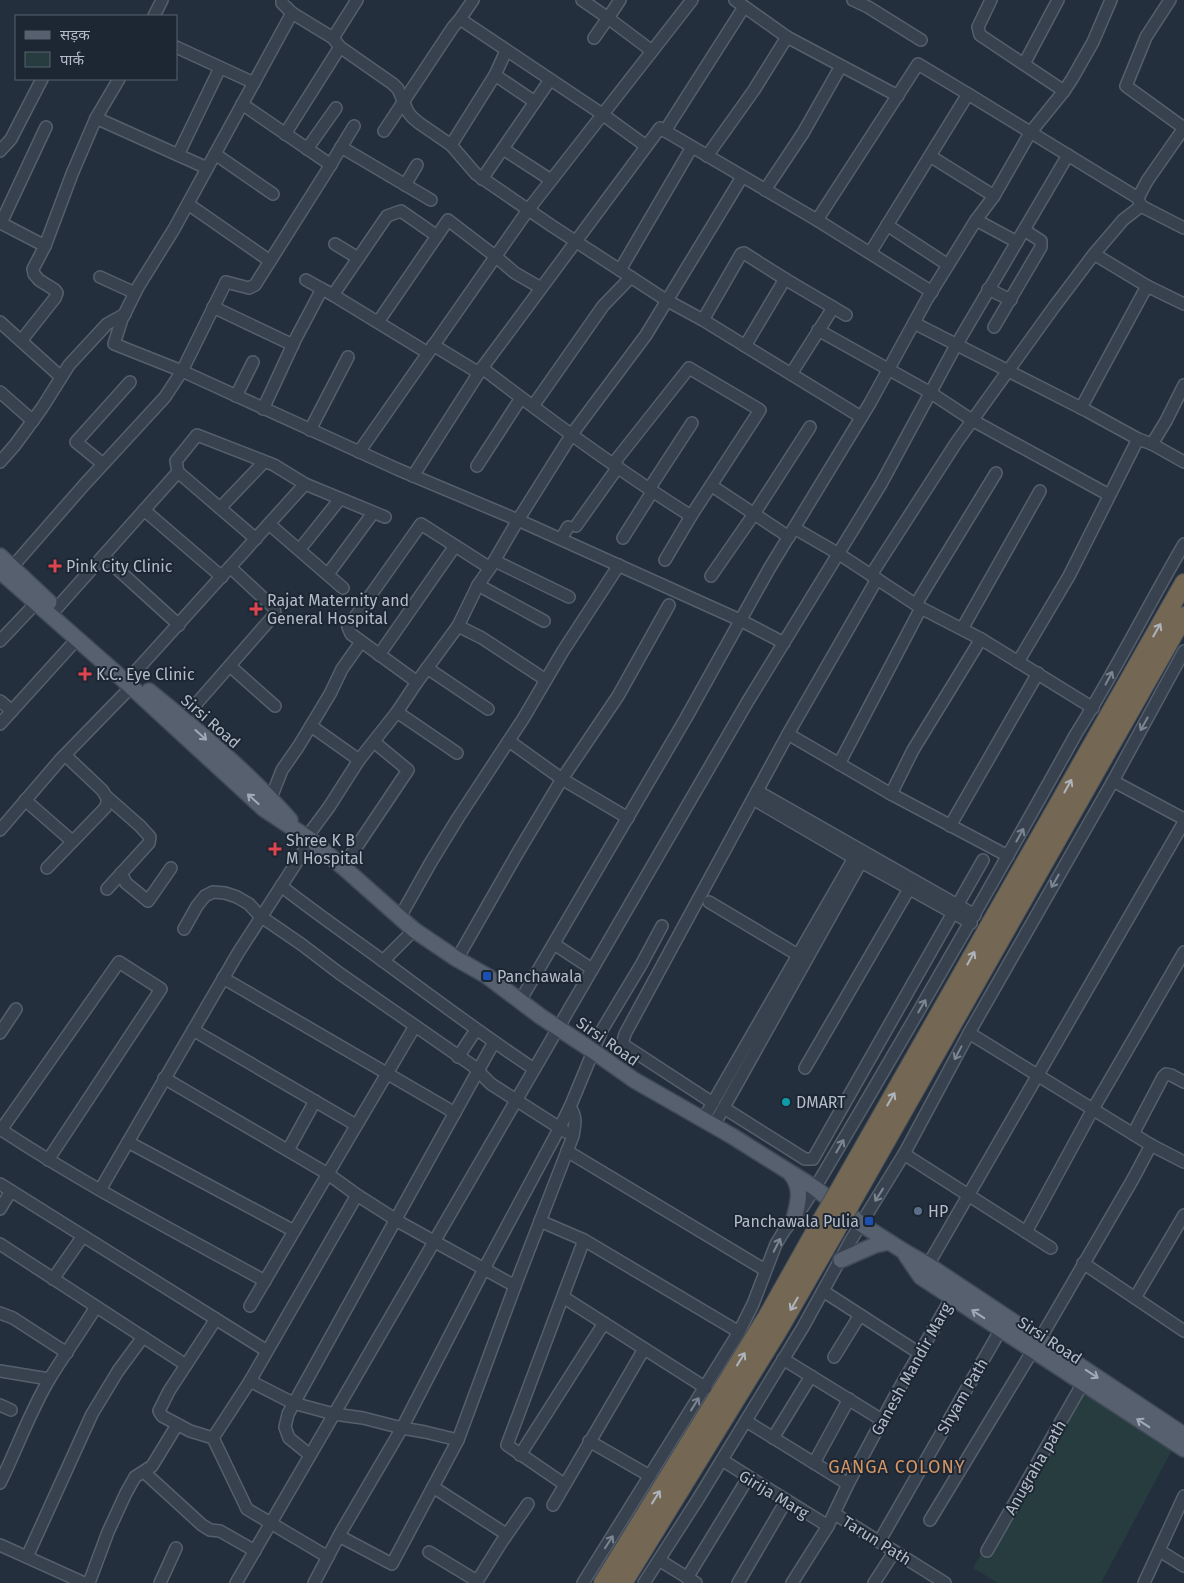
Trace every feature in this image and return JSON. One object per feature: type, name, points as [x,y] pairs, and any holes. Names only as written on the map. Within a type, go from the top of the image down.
[{"type":"highway","points":[[623,1583],[836,1232],[848,1192],[1184,583]]},
{"type":"highway","points":[[602,1583],[767,1317],[821,1221],[848,1192],[1184,616]]},
{"type":"main road","name":"Sirsi Road","points":[[0,556],[6,571],[36,603],[130,682],[184,719],[270,798],[308,839]]},
{"type":"main road","name":"Sirsi Road","points":[[6,571],[56,609],[264,809],[308,839],[343,867],[414,930],[457,959],[487,976],[634,1080],[709,1122],[815,1188],[861,1224],[928,1265],[955,1291],[1001,1329],[1036,1344],[1083,1383],[1184,1449]]},
{"type":"main road","points":[[789,1172],[795,1179],[800,1194],[794,1220]]},
{"type":"main road","points":[[841,1260],[876,1244],[889,1242]]},
{"type":"main road","name":"Sirsi Road","points":[[905,1252],[921,1277],[955,1291],[1036,1344],[1184,1434]]},
{"type":"street","points":[[154,15],[162,0]]},
{"type":"street","points":[[285,134],[337,42],[357,0]]},
{"type":"street","points":[[384,131],[453,26],[473,0]]},
{"type":"street","points":[[582,0],[652,51]]},
{"type":"street","points":[[594,38],[620,0]]},
{"type":"street","points":[[359,452],[528,210],[692,0]]},
{"type":"street","points":[[853,0],[870,3],[921,40]]},
{"type":"street","points":[[991,0],[978,26],[980,35],[1064,91]]},
{"type":"street","points":[[1024,64],[1058,0]]},
{"type":"street","points":[[520,1001],[742,621],[769,569],[861,417],[948,265],[976,220],[994,196],[1030,133],[1064,91],[1093,42],[1111,0]]},
{"type":"street","points":[[712,1103],[624,1046],[624,1034],[918,500],[972,420],[1054,307],[1094,254],[1122,220],[1140,202],[1147,181],[1182,133],[1126,86],[1146,37],[1170,0]]},
{"type":"street","points":[[280,1],[292,13],[337,42],[398,88],[412,117],[451,144],[482,179],[666,300],[703,320],[861,417]]},
{"type":"street","points":[[666,131],[739,3],[787,37],[898,96]]},
{"type":"street","points":[[292,13],[188,204],[135,293],[114,344],[182,371],[413,476],[518,520],[742,621],[784,643]]},
{"type":"street","points":[[460,19],[602,114],[646,146]]},
{"type":"street","points":[[707,156],[754,90],[787,37]]},
{"type":"street","points":[[178,48],[254,83]]},
{"type":"street","points":[[451,144],[495,75],[506,51]]},
{"type":"street","points":[[817,220],[918,64],[1184,228]]},
{"type":"street","points":[[765,190],[803,132],[841,66]]},
{"type":"street","points":[[178,155],[220,68]]},
{"type":"street","points":[[495,75],[535,102]]},
{"type":"street","points":[[0,151],[11,139],[41,80]]},
{"type":"street","points":[[21,341],[57,293],[39,280],[33,270],[45,246],[72,174],[96,118],[117,80]]},
{"type":"street","points":[[482,179],[550,80]]},
{"type":"street","points":[[870,253],[968,94]]},
{"type":"street","points":[[242,104],[330,165]]},
{"type":"street","points":[[307,149],[336,108]]},
{"type":"street","points":[[96,118],[208,168]]},
{"type":"street","points":[[6,571],[165,397],[182,371],[226,282],[249,288],[255,285],[354,126]]},
{"type":"street","points":[[45,246],[0,224],[46,128]]},
{"type":"street","points":[[413,476],[480,371],[660,128],[817,220],[932,292]]},
{"type":"street","points":[[341,147],[431,200]]},
{"type":"street","points":[[620,270],[692,147]]},
{"type":"street","points":[[503,149],[551,180]]},
{"type":"street","points":[[215,154],[273,194]]},
{"type":"street","points":[[236,1583],[748,701],[881,484],[956,344],[1068,155]]},
{"type":"street","points":[[930,156],[994,196]]},
{"type":"street","points":[[405,185],[417,165]]},
{"type":"street","points":[[100,1190],[223,978],[308,839],[359,760],[398,712],[417,682],[458,626],[478,585],[572,434],[646,335],[742,177]]},
{"type":"street","points":[[188,204],[270,261]]},
{"type":"street","points":[[333,295],[387,216],[401,211],[437,236]]},
{"type":"street","points":[[378,322],[448,220],[515,273],[541,288]]},
{"type":"street","points":[[976,220],[1017,242]]},
{"type":"street","points":[[887,225],[948,265]]},
{"type":"street","points":[[994,327],[1042,244],[1041,241],[1024,230]]},
{"type":"street","points":[[335,244],[358,258]]},
{"type":"street","points":[[703,320],[740,254],[744,253],[846,315]]},
{"type":"street","points":[[1094,254],[1147,286],[1184,304]]},
{"type":"street","points":[[100,277],[135,293]]},
{"type":"street","points":[[533,406],[603,306],[630,277]]},
{"type":"street","points":[[745,346],[785,279]]},
{"type":"street","points":[[306,280],[378,322],[430,349],[480,371],[533,406],[650,491],[692,516]]},
{"type":"street","points":[[1081,408],[1147,286]]},
{"type":"street","points":[[263,409],[292,345],[322,289]]},
{"type":"street","points":[[988,289],[1011,300]]},
{"type":"street","points":[[791,374],[831,311],[831,306]]},
{"type":"street","points":[[213,307],[292,345]]},
{"type":"street","points":[[0,462],[33,421],[69,365],[107,324],[125,314]]},
{"type":"street","points":[[0,322],[61,377]]},
{"type":"street","points":[[914,323],[1184,462]]},
{"type":"street","points":[[818,330],[931,393],[972,420],[1109,495]]},
{"type":"street","points":[[310,430],[348,357]]},
{"type":"street","points":[[236,396],[253,362]]},
{"type":"street","points":[[561,540],[599,492],[688,368],[760,410],[665,560]]},
{"type":"street","points":[[103,464],[76,442],[130,382]]},
{"type":"street","points":[[1152,444],[1184,385]]},
{"type":"street","points":[[0,392],[33,421]]},
{"type":"street","points":[[477,466],[521,398]]},
{"type":"street","points":[[623,538],[692,423]]},
{"type":"street","points":[[711,576],[754,514],[810,427]]},
{"type":"street","points":[[256,538],[178,472],[176,461],[197,435],[274,465],[305,484],[385,517]]},
{"type":"street","points":[[1018,662],[1069,576],[1138,439]]},
{"type":"street","points":[[220,508],[264,462]]},
{"type":"street","points":[[56,609],[178,472]]},
{"type":"street","points":[[839,764],[918,606],[996,473]]},
{"type":"street","points":[[0,830],[5,816],[25,800],[305,484]]},
{"type":"street","points":[[712,486],[754,514],[839,554],[918,606],[980,639],[1093,708]]},
{"type":"street","points":[[962,629],[1040,491]]},
{"type":"street","points":[[300,550],[340,499]]},
{"type":"street","points":[[144,510],[222,577]]},
{"type":"street","points":[[328,574],[374,513]]},
{"type":"street","points":[[269,524],[343,588]]},
{"type":"street","points":[[417,682],[350,634],[348,627],[421,524],[455,546],[492,564],[569,596]]},
{"type":"street","points":[[583,1583],[740,1332],[776,1244],[815,1188],[973,919],[1076,734],[1093,708],[1153,596],[1184,544]]},
{"type":"street","points":[[380,655],[455,546]]},
{"type":"street","points":[[103,556],[179,625]]},
{"type":"street","points":[[400,917],[431,862],[509,741],[563,651],[619,566]]},
{"type":"street","points":[[184,719],[275,614],[274,608],[230,567]]},
{"type":"street","points":[[478,585],[544,621]]},
{"type":"street","points":[[0,642],[36,603]]},
{"type":"street","points":[[457,959],[562,779],[618,696],[669,604]]},
{"type":"street","points":[[458,626],[482,638],[546,680]]},
{"type":"street","points":[[0,724],[78,639]]},
{"type":"street","points":[[891,794],[913,750],[980,639]]},
{"type":"street","points":[[270,798],[282,770],[311,726],[342,669],[361,642]]},
{"type":"street","points":[[644,1583],[746,1421],[904,1154],[969,1033],[1113,781],[1184,651]]},
{"type":"street","points":[[230,666],[275,706]]},
{"type":"street","points":[[427,668],[488,709]]},
{"type":"street","points":[[950,826],[1038,673]]},
{"type":"street","points":[[0,701],[12,711]]},
{"type":"street","points":[[398,712],[457,753]]},
{"type":"street","points":[[311,726],[359,760]]},
{"type":"street","points":[[788,734],[891,794],[1008,856]]},
{"type":"street","points":[[509,741],[562,779],[628,818]]},
{"type":"street","points":[[343,867],[408,770],[374,742]]},
{"type":"street","points":[[65,755],[150,837],[149,843],[107,889]]},
{"type":"street","points":[[928,1265],[1183,826],[1113,781]]},
{"type":"street","points":[[755,795],[858,860],[909,889],[955,909]]},
{"type":"street","points":[[755,795],[973,919]]},
{"type":"street","points":[[47,868],[105,808],[108,802],[107,797]]},
{"type":"street","points":[[25,800],[72,841]]},
{"type":"street","points":[[709,1122],[712,1103],[798,955],[858,860]]},
{"type":"street","points":[[709,1122],[724,1108],[858,860]]},
{"type":"street","points":[[724,1108],[804,1159],[813,1159],[983,860]]},
{"type":"street","points":[[121,873],[126,883],[148,901],[171,868]]},
{"type":"street","points":[[281,886],[476,1030],[534,1069]]},
{"type":"street","points":[[806,1068],[909,889]]},
{"type":"street","points":[[184,929],[205,896],[214,892],[236,897],[249,904],[260,916],[458,1056],[491,1084],[559,1129],[573,1136]]},
{"type":"street","points":[[709,902],[798,955]]},
{"type":"street","points":[[319,1581],[328,1557],[339,1536],[402,1428],[484,1268],[559,1129],[602,1030],[662,926]]},
{"type":"street","points":[[383,961],[414,930]]},
{"type":"street","points":[[554,944],[592,969]]},
{"type":"street","points":[[1026,1232],[1093,1109],[1184,952]]},
{"type":"street","points":[[48,1160],[161,989],[119,962],[0,1130],[48,1160],[100,1190],[265,1281]]},
{"type":"street","points":[[223,978],[455,1113]]},
{"type":"street","points":[[0,1033],[16,1009]]},
{"type":"street","points":[[250,1306],[415,1026]]},
{"type":"street","points":[[193,1030],[356,1126]]},
{"type":"street","points":[[458,1056],[476,1030]]},
{"type":"street","points":[[969,1033],[1133,1134],[1184,1162]]},
{"type":"street","points":[[310,1455],[289,1438],[285,1427],[288,1414],[494,1042]]},
{"type":"street","points":[[1133,1134],[1163,1077],[1166,1074],[1171,1075],[1184,1082]]},
{"type":"street","points":[[164,1078],[328,1174],[357,1196],[515,1286]]},
{"type":"street","points":[[288,1150],[315,1101]]},
{"type":"street","points":[[339,1536],[392,1564],[458,1440],[573,1136],[576,1121],[570,1107]]},
{"type":"street","points":[[128,1142],[294,1231]]},
{"type":"street","points":[[930,1520],[1133,1179],[1151,1144]]},
{"type":"street","points":[[567,1151],[766,1270]]},
{"type":"street","points":[[904,1154],[1051,1248]]},
{"type":"street","points":[[0,1184],[267,1351]]},
{"type":"street","points":[[0,1208],[11,1191]]},
{"type":"street","points":[[213,1438],[250,1381],[357,1196]]},
{"type":"street","points":[[1135,1298],[1184,1215]]},
{"type":"street","points":[[540,1221],[584,1240],[740,1332]]},
{"type":"street","points":[[53,1279],[83,1236]]},
{"type":"street","points":[[564,1484],[507,1445],[584,1240]]},
{"type":"street","points":[[0,1244],[186,1365]]},
{"type":"street","points":[[1083,1263],[1184,1331]]},
{"type":"street","points":[[823,1291],[919,1353]]},
{"type":"street","name":"Ganesh Mandir Marg","points":[[792,1583],[828,1526],[882,1420],[955,1291]]},
{"type":"street","points":[[563,1297],[706,1388]]},
{"type":"street","points":[[0,1483],[49,1379],[96,1307]]},
{"type":"street","points":[[0,1313],[13,1318],[67,1353]]},
{"type":"street","points":[[834,1357],[860,1315]]},
{"type":"street","points":[[213,1438],[199,1435],[177,1425],[162,1416],[159,1411],[169,1391],[216,1319]]},
{"type":"street","points":[[520,1455],[604,1323]]},
{"type":"street","name":"Shyam Path","points":[[879,1542],[1001,1329]]},
{"type":"street","points":[[26,1557],[92,1414],[118,1371],[143,1337]]},
{"type":"street","points":[[553,1505],[644,1349]]},
{"type":"street","points":[[783,1359],[882,1420]]},
{"type":"street","points":[[0,1371],[49,1379]]},
{"type":"street","points":[[773,1438],[811,1376]]},
{"type":"street","points":[[250,1381],[294,1403],[334,1414],[363,1418],[458,1440]]},
{"type":"street","name":"Anugraha path","points":[[987,1551],[1083,1383]]},
{"type":"street","points":[[814,1463],[849,1399]]},
{"type":"street","points":[[0,1405],[11,1410]]},
{"type":"street","points":[[746,1421],[848,1484]]},
{"type":"street","points":[[89,1583],[108,1532],[126,1493],[135,1477],[152,1466],[177,1425]]},
{"type":"street","points":[[213,1438],[247,1509],[328,1557]]},
{"type":"street","points":[[589,1441],[650,1476]]},
{"type":"street","name":"Girija Marg","points":[[722,1460],[748,1478],[828,1526]]},
{"type":"street","points":[[144,1472],[202,1525],[210,1530],[220,1531],[255,1551]]},
{"type":"street","points":[[659,1560],[692,1580],[748,1478]]},
{"type":"street","points":[[433,1487],[506,1534]]},
{"type":"street","points":[[1144,1583],[1184,1496]]},
{"type":"street","points":[[738,1583],[786,1501]]},
{"type":"street","points":[[429,1552],[476,1582],[506,1534],[528,1504]]},
{"type":"street","name":"Tarun Path","points":[[834,1514],[941,1582]]},
{"type":"street","points":[[0,1545],[84,1583]]},
{"type":"street","points":[[160,1583],[176,1548]]},
{"type":"street","points":[[1160,1551],[1184,1566]]},
{"type":"street","points":[[874,1583],[894,1552]]},
{"type":"green space","points":[[1079,1387],[1173,1448],[1101,1583],[998,1583],[973,1568]]},
{"type":"place","name":"Pink City Clinic","points":[[55,566]]},
{"type":"place","name":"Rajat Maternity and General Hospital","points":[[256,609]]},
{"type":"place","name":"K.C. Eye Clinic","points":[[85,674]]},
{"type":"place","name":"Shree K B M Hospital","points":[[275,849]]},
{"type":"place","name":"Panchawala","points":[[487,976]]},
{"type":"place","name":"DMART","points":[[786,1102]]},
{"type":"place","name":"HP","points":[[918,1211]]},
{"type":"place","name":"Panchawala Pulia","points":[[869,1221]]},
{"type":"district","name":"GANGA COLONY","points":[[897,1467]]}]
